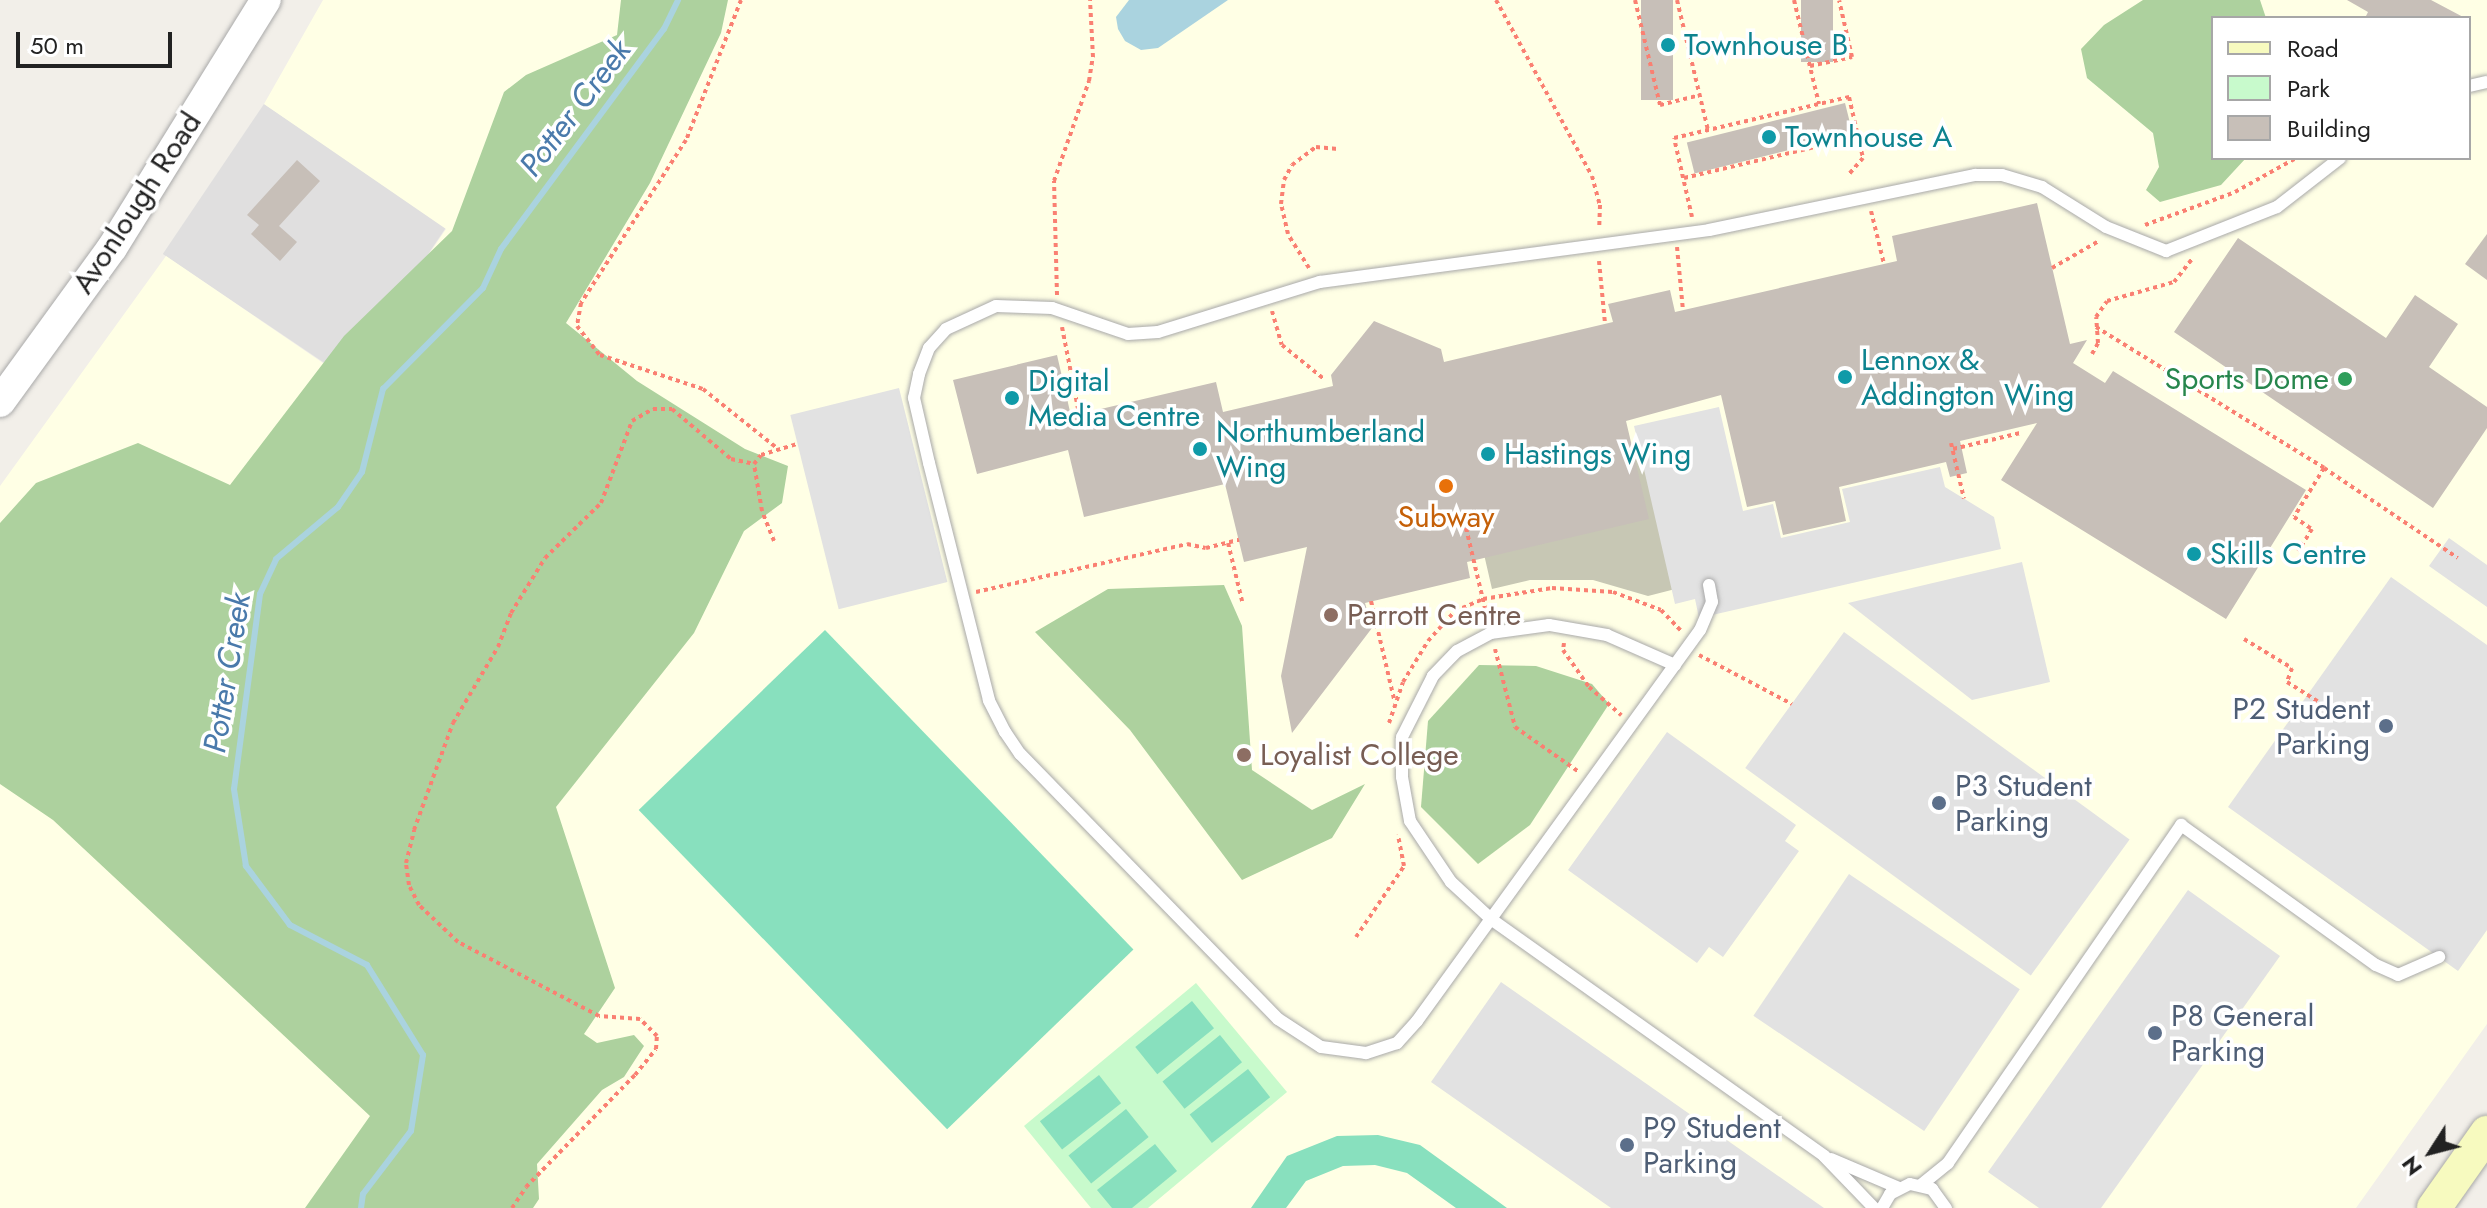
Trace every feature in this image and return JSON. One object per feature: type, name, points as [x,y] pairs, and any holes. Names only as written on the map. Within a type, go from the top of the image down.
[{"type":"main road","points":[[2434,1208],[2487,1133]]},
{"type":"street","name":"Avonlough Road","points":[[0,402],[112,248],[266,0]]},
{"type":"lane","points":[[1709,585],[1708,615],[1691,643],[1397,1043],[1366,1053],[1306,1042],[1020,754],[989,700],[914,398],[919,374],[929,348],[946,329],[970,315],[996,306],[1030,304],[1060,310],[1128,334],[1191,325],[1320,282],[1695,231],[1868,197],[1929,181],[2002,175],[2042,187],[2120,234],[2166,251],[2204,240],[2277,207],[2337,160]]},
{"type":"lane","points":[[1675,665],[1607,635],[1566,628],[1520,626],[1491,633],[1457,651],[1433,676],[1402,737],[1402,777],[1410,821],[1451,882],[1491,919],[1824,1156],[1874,1208]]},
{"type":"lane","points":[[1824,1156],[1899,1188],[1921,1185],[1948,1163],[2181,825],[2376,965],[2398,975],[2439,957]]},
{"type":"lane","points":[[1944,1203],[1948,1163]]},
{"type":"lane","points":[[1921,1185],[1944,1203]]},
{"type":"lane","points":[[1882,1208],[1899,1188]]},
{"type":"path","points":[[741,0],[686,140],[581,303],[577,326],[600,355],[703,389],[777,448]]},
{"type":"path","points":[[1079,414],[1060,310],[1054,181],[1089,81],[1090,0]]},
{"type":"path","points":[[1496,0],[1592,176],[1600,205],[1599,243],[1605,323]]},
{"type":"path","points":[[1635,0],[1660,105],[1700,95]]},
{"type":"path","points":[[1677,0],[1708,130]]},
{"type":"path","points":[[1794,0],[1819,104]]},
{"type":"path","points":[[1810,66],[1852,57],[1839,0]]},
{"type":"path","points":[[1695,231],[1674,138],[1849,97],[1863,158],[1848,175]]},
{"type":"path","points":[[1684,178],[1858,137]]},
{"type":"path","points":[[1320,282],[1288,234],[1281,204],[1284,180],[1292,165],[1316,147],[1338,149]]},
{"type":"path","points":[[2052,268],[2120,234],[2235,192],[2292,160]]},
{"type":"path","points":[[1868,197],[1884,264]]},
{"type":"path","points":[[1674,233],[1683,311]]},
{"type":"path","points":[[2092,354],[2100,308],[2107,301],[2174,282],[2204,240]]},
{"type":"path","points":[[1268,301],[1282,345],[1324,379]]},
{"type":"path","points":[[2096,327],[2324,468],[2458,558]]},
{"type":"path","points":[[512,1208],[526,1187],[635,1075],[656,1049],[657,1036],[640,1019],[599,1016],[458,942],[419,905],[409,885],[406,863],[414,830],[453,723],[498,647],[511,613],[545,558],[601,503],[632,421],[653,409],[672,409],[731,459],[754,464],[777,448],[797,444]]},
{"type":"path","points":[[1964,499],[1952,446],[2020,433]]},
{"type":"path","points":[[754,464],[762,511],[774,541]]},
{"type":"path","points":[[2298,551],[2312,529],[2294,517],[2324,468]]},
{"type":"path","points":[[1466,528],[1515,727],[1591,781]]},
{"type":"path","points":[[962,595],[1187,544],[1206,548],[1239,540]]},
{"type":"path","points":[[1228,543],[1242,601]]},
{"type":"path","points":[[1388,729],[1395,703],[1413,662],[1442,623],[1483,599],[1552,588],[1613,592],[1661,610],[1698,654],[1764,684],[1792,704]]},
{"type":"path","points":[[1371,601],[1402,737]]},
{"type":"path","points":[[1566,628],[1563,650],[1589,687],[1633,723]]},
{"type":"path","points":[[2244,639],[2292,668],[2287,682],[2317,701]]},
{"type":"path","points":[[1356,937],[1404,866],[1397,824]]},
{"type":"shaded area","name":"Loyalist College","points":[[323,0],[2487,0],[2487,1024],[2356,1208],[0,1208],[0,486],[166,256],[345,378],[446,229],[264,104]]},
{"type":"shaded area","points":[[264,104],[446,227],[345,377],[163,254]]},
{"type":"shaded area","points":[[899,388],[947,582],[839,609],[790,415]]},
{"type":"shaded area","points":[[1719,407],[1743,511],[1773,504],[1781,538],[1850,522],[1842,489],[1940,467],[1945,487],[1994,517],[2001,549],[1699,618],[1695,599],[1675,604],[1634,426]]},
{"type":"shaded area","points":[[1654,442],[1687,586],[1648,596],[1593,580],[1530,580],[1492,589],[1474,511],[1563,463]]},
{"type":"shaded area","points":[[2449,538],[2487,565],[2487,607],[2429,566]]},
{"type":"shaded area","points":[[2022,562],[2050,682],[1972,700],[1848,603]]},
{"type":"shaded area","name":"P2 Student Parking","points":[[2391,577],[2487,645],[2487,930],[2458,971],[2228,807]]},
{"type":"shaded area","name":"P3 Student Parking","points":[[1844,632],[2130,839],[2031,975],[1745,768]]},
{"type":"shaded area","points":[[1667,732],[1796,825],[1785,841],[1799,851],[1723,957],[1709,947],[1697,963],[1568,870]]},
{"type":"shaded area","points":[[1849,874],[2020,989],[1924,1131],[1753,1016]]},
{"type":"shaded area","name":"P8 General Parking","points":[[2188,890],[2280,956],[2101,1208],[2039,1208],[1988,1172]]},
{"type":"shaded area","name":"P9 Student Parking","points":[[1501,982],[1824,1208],[1611,1208],[1431,1082]]},
{"type":"green space","points":[[621,0],[728,0],[721,33],[650,183],[566,323],[637,381],[745,449],[788,466],[782,503],[744,531],[694,633],[556,807],[615,988],[584,1034],[597,1043],[634,1035],[644,1046],[624,1077],[602,1090],[537,1164],[539,1199],[533,1208],[305,1208],[370,1116],[53,820],[0,784],[0,523],[36,483],[138,443],[230,485],[344,336],[452,231],[504,92],[526,75],[617,35]]},
{"type":"green space","points":[[2143,0],[2260,0],[2265,16],[2211,16],[2211,160],[2244,160],[2221,185],[2160,202],[2146,190],[2159,167],[2153,133],[2087,78],[2081,49],[2104,25]]},
{"type":"green space","points":[[1224,585],[1242,626],[1252,770],[1312,810],[1365,784],[1332,838],[1242,880],[1130,730],[1035,632],[1108,589]]},
{"type":"green space","points":[[825,630],[1133,949],[947,1129],[639,810]]},
{"type":"green space","points":[[1479,665],[1536,666],[1592,684],[1609,704],[1530,825],[1478,864],[1421,807],[1428,721]]},
{"type":"green space","points":[[1196,983],[1287,1092],[1148,1208],[1091,1208],[1024,1126]]},
{"type":"green space","points":[[1192,1001],[1214,1028],[1157,1074],[1135,1047]]},
{"type":"green space","points":[[1220,1035],[1242,1062],[1185,1109],[1162,1082]]},
{"type":"green space","points":[[1248,1069],[1270,1097],[1212,1143],[1190,1115]]},
{"type":"green space","points":[[1099,1075],[1121,1103],[1062,1150],[1040,1121]]},
{"type":"green space","points":[[1126,1109],[1149,1137],[1091,1184],[1068,1156]]},
{"type":"green space","points":[[1378,1135],[1420,1145],[1507,1208],[1456,1208],[1407,1173],[1375,1165],[1343,1166],[1306,1181],[1286,1208],[1251,1208],[1287,1156],[1337,1136]]},
{"type":"green space","points":[[1155,1144],[1177,1171],[1132,1208],[1112,1208],[1097,1190]]},
{"type":"water","points":[[1129,0],[1228,0],[1158,48],[1141,50],[1125,41],[1118,29],[1116,17]]},
{"type":"building","name":"Townhouse B","points":[[1641,0],[1673,0],[1673,100],[1641,100]]},
{"type":"building","points":[[1801,0],[1833,0],[1833,62],[1801,62]]},
{"type":"building","points":[[2347,0],[2431,0],[2461,16],[2366,16],[2368,12]]},
{"type":"building","name":"Townhouse A","points":[[1845,103],[1853,134],[1695,173],[1687,142]]},
{"type":"building","points":[[297,160],[320,181],[279,226],[297,242],[280,261],[251,234],[259,225],[247,215]]},
{"type":"building","points":[[2037,203],[2070,344],[2087,340],[2073,363],[2105,383],[2113,371],[2306,490],[2226,619],[2001,480],[2037,423],[1960,441],[1967,473],[1950,477],[1946,462],[1839,487],[1846,521],[1783,535],[1775,501],[1747,507],[1721,395],[1626,421],[1649,519],[1467,562],[1470,578],[1365,603],[1372,628],[1292,733],[1281,676],[1307,547],[1244,562],[1225,484],[1084,517],[1068,450],[977,474],[953,380],[1057,355],[1071,416],[1216,382],[1223,412],[1333,386],[1331,375],[1374,321],[1441,349],[1444,362],[1613,322],[1608,304],[1670,290],[1675,312],[1897,261],[1892,236]]},
{"type":"building","points":[[2487,234],[2487,280],[2465,264]]},
{"type":"building","name":"Sports Dome","points":[[2238,238],[2386,338],[2415,295],[2458,324],[2429,367],[2487,407],[2487,428],[2433,508],[2174,332]]},
{"type":"waterway","name":"Potter Creek","points":[[361,1208],[363,1194],[411,1131],[423,1055],[367,965],[290,925],[246,866],[234,789],[260,594],[276,559],[338,507],[362,472],[383,389],[483,288],[501,249],[664,29],[678,0]]},
{"type":"place","name":"Townhouse B","points":[[1668,45]]},
{"type":"place","name":"Townhouse A","points":[[1769,137]]},
{"type":"place","name":"Lennox & Addington Wing","points":[[1845,377]]},
{"type":"place","name":"Sports Dome","points":[[2345,379]]},
{"type":"place","name":"Digital Media Centre","points":[[1012,398]]},
{"type":"place","name":"Northumberland Wing","points":[[1200,449]]},
{"type":"place","name":"Hastings Wing","points":[[1488,454]]},
{"type":"place","name":"Subway","points":[[1446,486]]},
{"type":"place","name":"Skills Centre","points":[[2194,554]]},
{"type":"place","name":"Parrott Centre","points":[[1331,615]]},
{"type":"place","name":"P2 Student Parking","points":[[2386,726]]},
{"type":"place","name":"Loyalist College","points":[[1244,755]]},
{"type":"place","name":"P3 Student Parking","points":[[1939,803]]},
{"type":"place","name":"P8 General Parking","points":[[2155,1033]]},
{"type":"place","name":"P9 Student Parking","points":[[1627,1145]]}]
